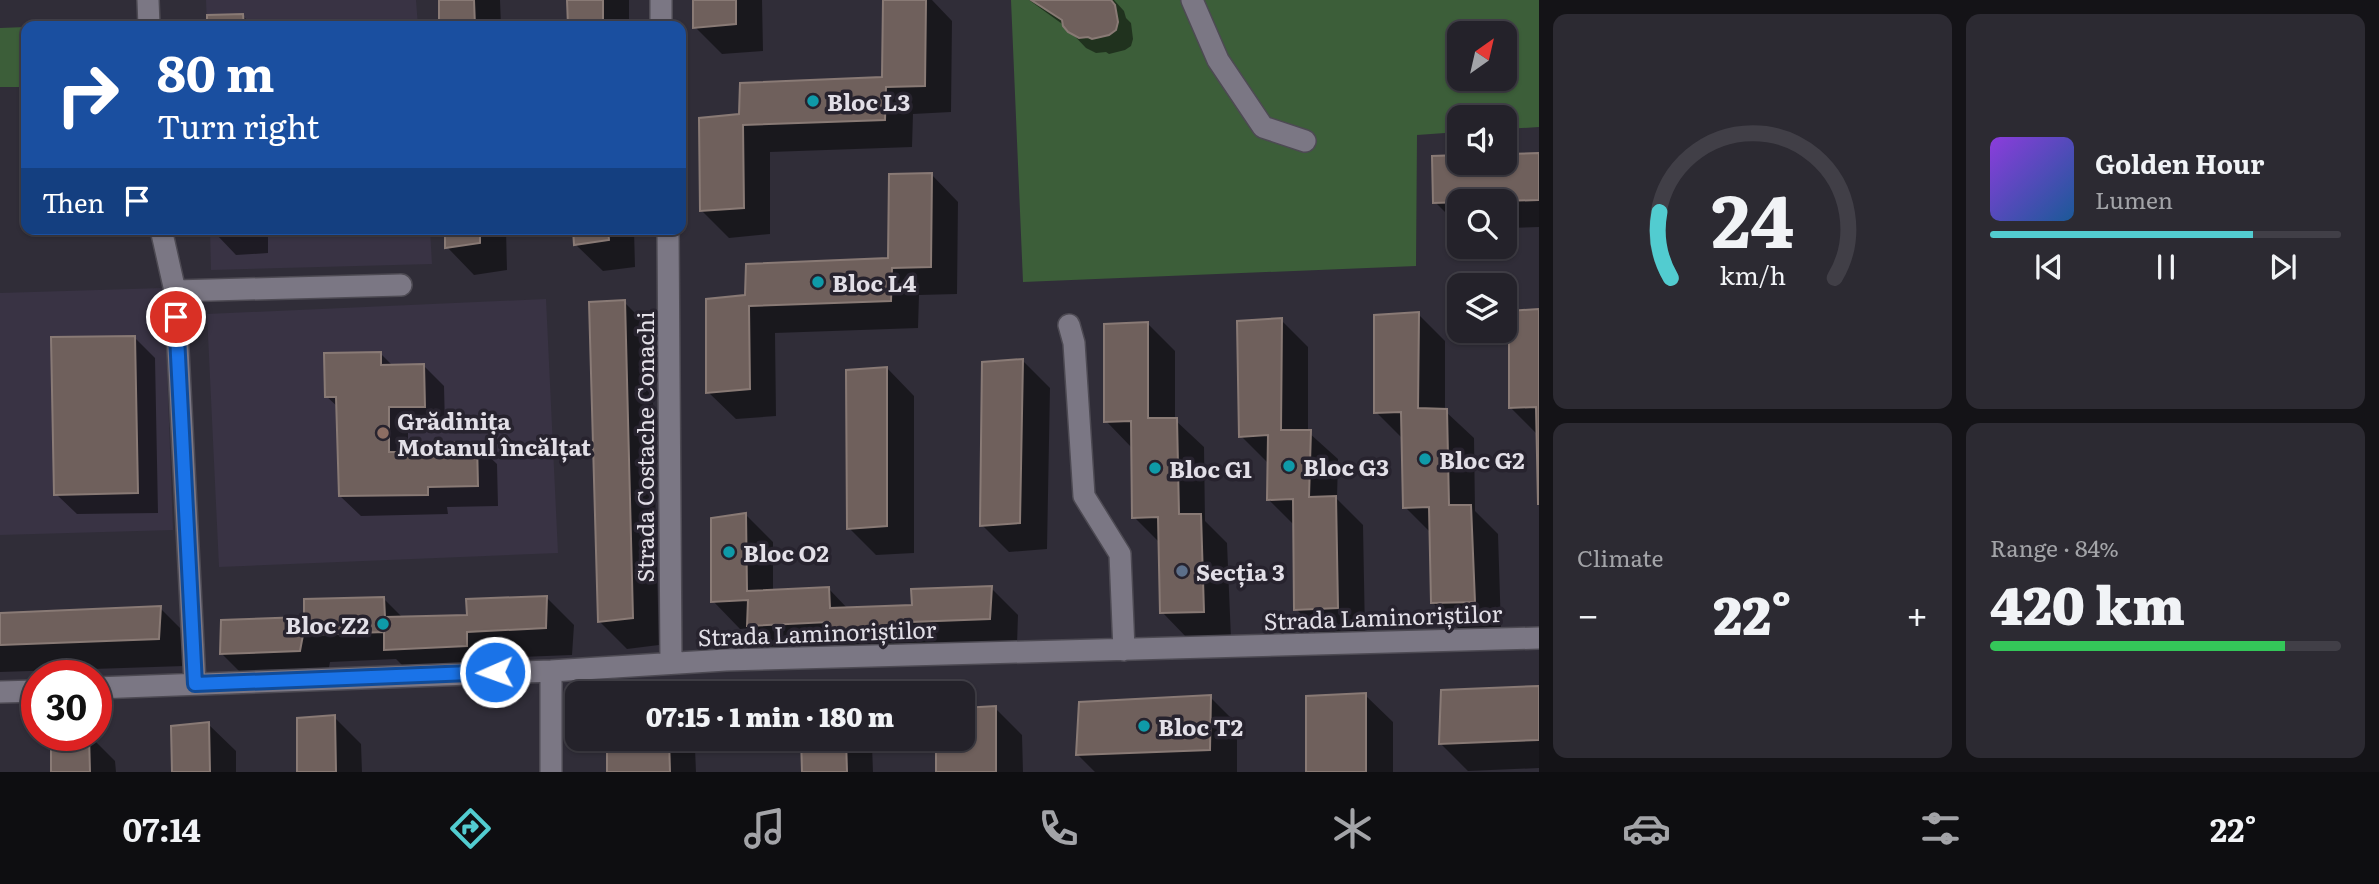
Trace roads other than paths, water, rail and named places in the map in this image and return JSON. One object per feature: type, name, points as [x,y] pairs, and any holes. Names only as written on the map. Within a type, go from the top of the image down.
[{"type":"street","points":[[148,0],[149,21]]},
{"type":"street","points":[[661,0],[662,21]]},
{"type":"street","points":[[1192,0],[1218,60],[1263,127],[1305,141]]},
{"type":"street","points":[[162,235],[175,291],[195,684]]},
{"type":"street","name":"Strada Costache Conachi","points":[[668,235],[671,663]]},
{"type":"street","points":[[175,291],[401,285]]},
{"type":"street","points":[[1069,325],[1074,342],[1084,496],[1120,554],[1124,650]]},
{"type":"street","name":"Strada Laminoriștilor","points":[[112,687],[551,671],[671,663],[1539,638]]},
{"type":"street","points":[[551,671],[551,772]]},
{"type":"street","points":[[0,692],[21,691]]},
{"type":"place","name":"Bloc L3","points":[[813,101]]},
{"type":"place","name":"Bloc L4","points":[[818,282]]},
{"type":"place","name":"Grădinița Motanul încălțat","points":[[383,433]]},
{"type":"place","name":"Bloc G2","points":[[1425,459]]},
{"type":"place","name":"Bloc G3","points":[[1289,466]]},
{"type":"place","name":"Bloc G1","points":[[1155,468]]},
{"type":"place","name":"Bloc O2","points":[[729,552]]},
{"type":"place","name":"Secția 3","points":[[1182,571]]},
{"type":"place","name":"Bloc Z2","points":[[383,624]]},
{"type":"place","name":"Bloc T2","points":[[1144,726]]}]
